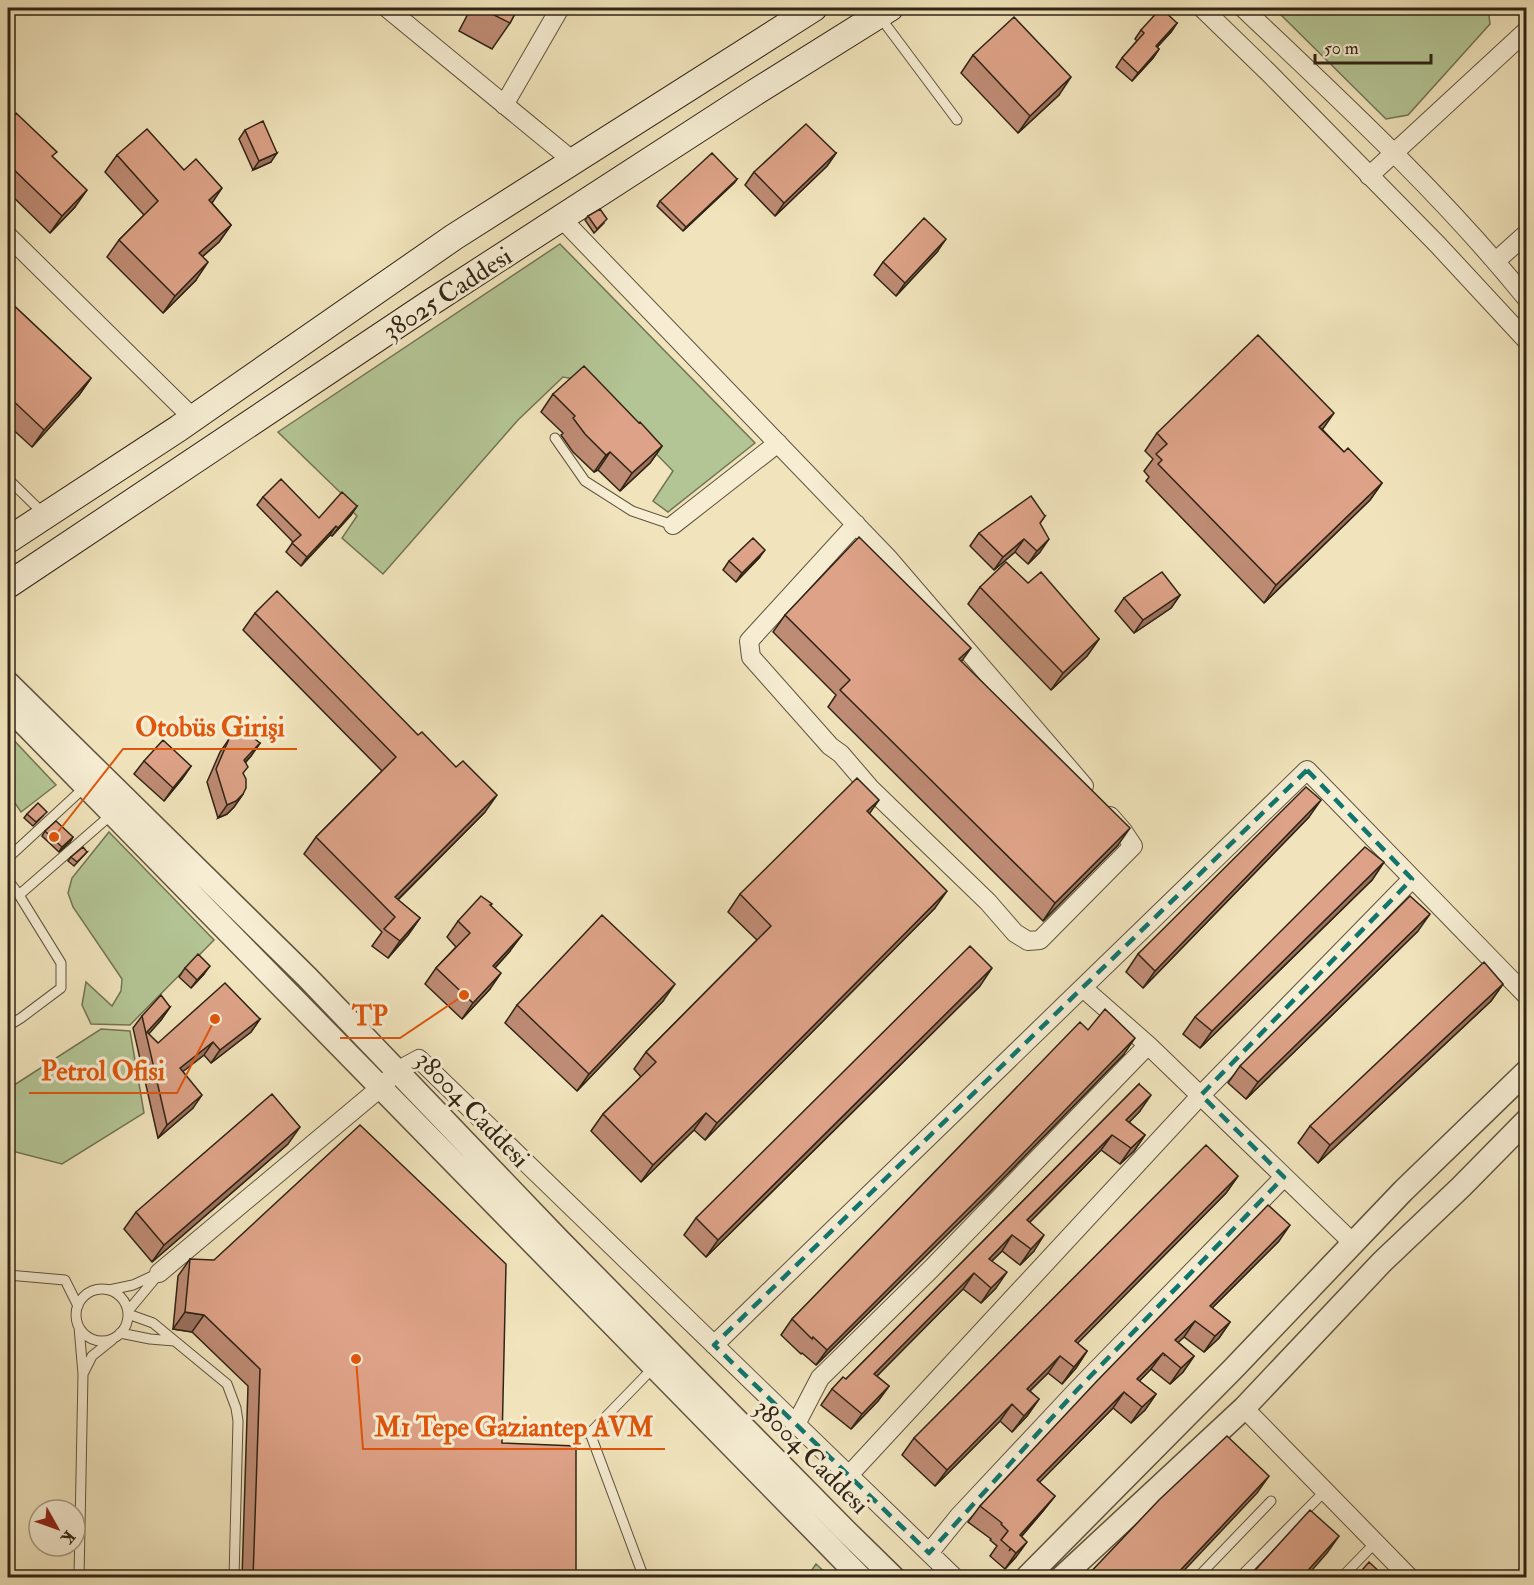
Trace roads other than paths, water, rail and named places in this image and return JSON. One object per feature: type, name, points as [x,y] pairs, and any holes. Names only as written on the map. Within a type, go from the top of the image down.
[{"type":"main road","name":"38025 Caddesi","points":[[8,540],[193,418],[454,237],[814,8]]},
{"type":"main road","name":"38025 Caddesi","points":[[8,585],[430,303],[753,93],[884,11]]},
{"type":"street","points":[[387,8],[573,161]]},
{"type":"street","points":[[504,105],[560,8]]},
{"type":"street","points":[[1202,8],[1438,245],[1527,340]]},
{"type":"street","points":[[1243,8],[1394,152],[1496,261],[1527,298]]},
{"type":"street","points":[[1369,176],[1527,31]]},
{"type":"street","points":[[561,218],[856,524],[889,559],[1096,799],[1133,846],[1040,940],[1029,941],[1015,933],[988,902],[871,789],[751,657],[749,641],[856,524]]},
{"type":"street","points":[[1496,261],[1527,234]]},
{"type":"street","points":[[8,236],[193,418]]},
{"type":"street","points":[[673,525],[778,443]]},
{"type":"street","name":"38004 Caddesi","points":[[8,683],[92,780],[380,1088],[662,1360],[894,1578]]},
{"type":"street","name":"38004 Caddesi","points":[[8,708],[92,780]]},
{"type":"street","points":[[714,1345],[1307,770],[1527,995]]},
{"type":"street","name":"38004 Caddesi","points":[[120,808],[307,977],[559,1240],[662,1360],[861,1578]]},
{"type":"street","points":[[849,1475],[1201,1095],[1412,879]]},
{"type":"street","points":[[1083,988],[1201,1095],[1353,1243]]},
{"type":"street","points":[[796,1424],[820,1378],[931,1269],[1148,1045]]},
{"type":"street","points":[[159,1273],[380,1088],[397,1071],[419,1059],[955,1578]]},
{"type":"street","points":[[1026,1578],[1233,1369],[1403,1191],[1527,1072]]},
{"type":"street","points":[[1061,1578],[1244,1408],[1382,1262],[1527,1121]]},
{"type":"street","points":[[929,1553],[959,1516],[1077,1390],[1284,1177]]},
{"type":"street","points":[[1244,1408],[1410,1578]]},
{"type":"lane","points":[[884,11],[957,120]]},
{"type":"lane","points":[[555,438],[585,481],[632,511],[673,525]]},
{"type":"lane","points":[[8,479],[46,516]]},
{"type":"lane","points":[[8,858],[92,780]]},
{"type":"lane","points":[[19,895],[120,808]]},
{"type":"lane","points":[[8,880],[61,963],[61,988],[8,1026]]},
{"type":"lane","points":[[109,1290],[133,1285],[159,1273]]},
{"type":"lane","points":[[128,1312],[159,1273]]},
{"type":"lane","points":[[8,1275],[65,1280],[78,1306]]},
{"type":"lane","points":[[80,1578],[83,1374],[77,1318],[78,1306],[86,1294],[93,1290],[109,1290],[123,1298],[128,1312],[128,1322],[119,1334],[92,1356],[83,1374]]},
{"type":"lane","points":[[128,1312],[153,1323],[227,1384],[238,1421],[234,1578]]},
{"type":"lane","points":[[79,1327],[85,1334],[101,1341],[110,1340],[119,1334],[177,1342]]},
{"type":"lane","points":[[520,1431],[590,1433],[662,1360]]},
{"type":"lane","points":[[590,1433],[645,1578]]},
{"type":"lane","points":[[1239,1578],[1325,1491]]},
{"type":"lane","points":[[1202,1576],[1271,1501]]},
{"type":"lane","points":[[1341,1578],[1376,1542]]},
{"type":"place","name":"Otobüs Girişi","points":[[54,837]]},
{"type":"place","name":"TP","points":[[464,995]]},
{"type":"place","name":"Petrol Ofisi","points":[[215,1019]]},
{"type":"place","name":"M1 Tepe Gaziantep AVM","points":[[356,1359]]}]
